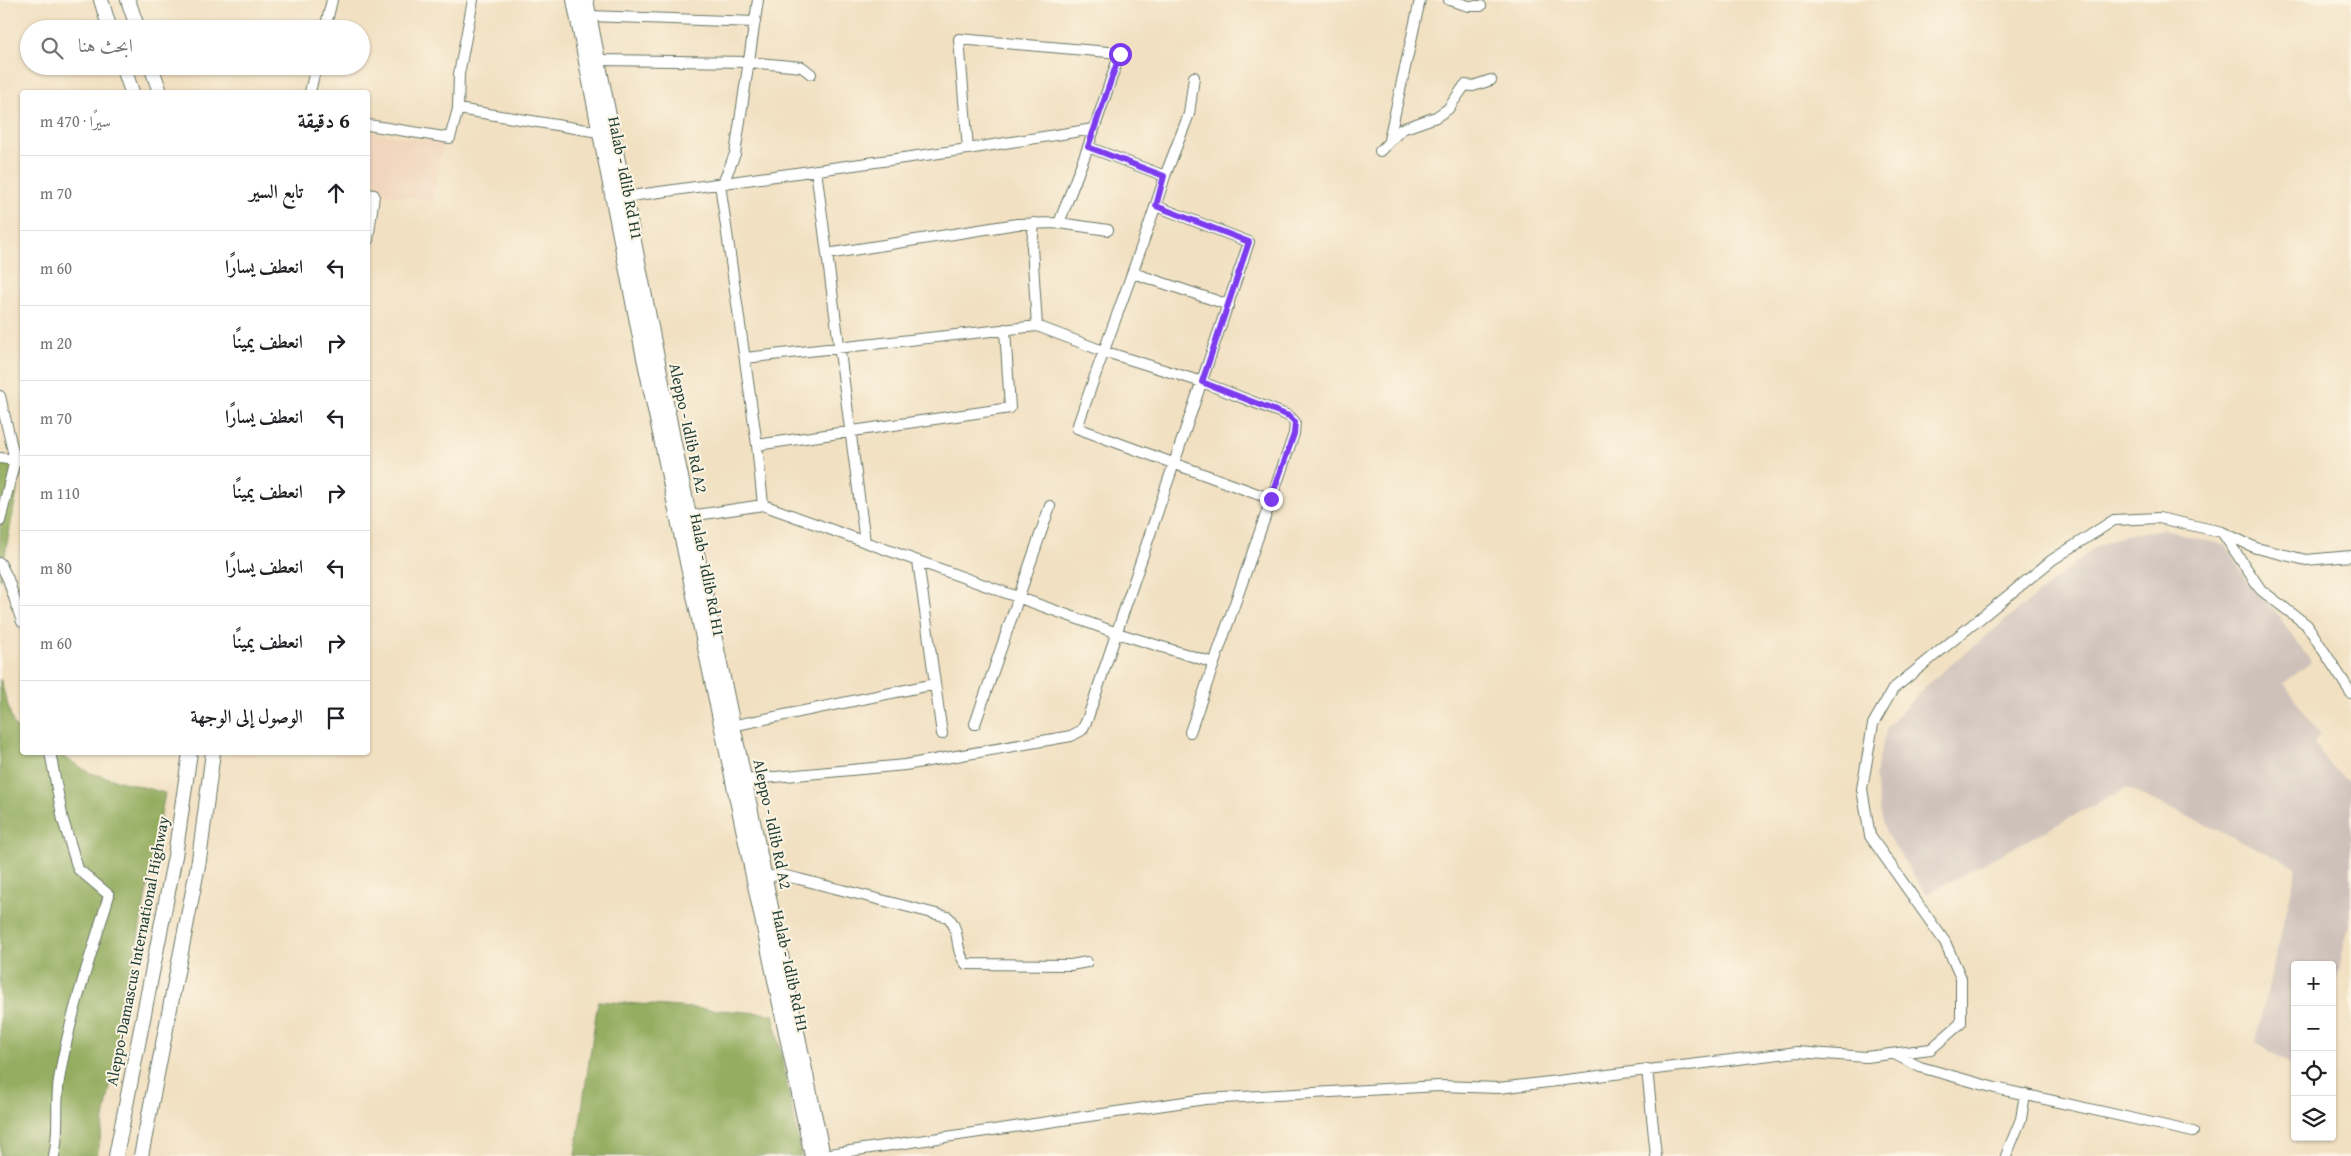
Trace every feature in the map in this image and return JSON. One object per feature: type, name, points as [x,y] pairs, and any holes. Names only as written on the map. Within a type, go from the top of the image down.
[{"type":"highway","points":[[100,0],[107,20]]},
{"type":"highway","points":[[128,0],[135,20]]},
{"type":"highway","name":"Halab - Idlib Rd H1","points":[[574,0],[643,353],[684,517]]},
{"type":"highway","name":"Aleppo - Idlib Rd A2","points":[[586,0],[684,517],[818,1156]]},
{"type":"highway","points":[[126,75],[131,90]]},
{"type":"highway","points":[[154,75],[159,90]]},
{"type":"highway","name":"Aleppo-Damascus International Highway","points":[[116,1156],[175,856],[190,755]]},
{"type":"highway","points":[[141,1156],[199,860],[213,755]]},
{"type":"street","points":[[327,20],[332,0]]},
{"type":"street","points":[[370,125],[450,138],[458,109],[459,74],[473,0]]},
{"type":"street","points":[[758,0],[735,154],[722,183],[757,445],[763,505]]},
{"type":"street","points":[[1389,140],[1420,0]]},
{"type":"street","points":[[1449,0],[1469,6],[1482,6]]},
{"type":"street","points":[[589,16],[755,22]]},
{"type":"street","points":[[968,149],[959,39],[1120,54],[1059,223]]},
{"type":"street","points":[[598,60],[749,62],[802,67],[811,74]]},
{"type":"street","points":[[310,90],[314,75]]},
{"type":"street","points":[[1194,77],[1189,114],[1164,176],[1156,206],[1133,273],[1102,351],[1077,428],[1271,499]]},
{"type":"street","points":[[1380,151],[1402,129],[1436,117],[1448,109],[1465,84],[1473,86],[1490,80]]},
{"type":"street","points":[[458,109],[599,132]]},
{"type":"street","points":[[624,197],[968,149],[1093,129]]},
{"type":"street","points":[[1088,147],[1164,176]]},
{"type":"street","points":[[816,170],[865,542]]},
{"type":"street","points":[[370,194],[374,195],[370,225]]},
{"type":"street","points":[[753,779],[905,765],[1071,736],[1082,730],[1088,720],[1249,242],[1156,206]]},
{"type":"street","points":[[1034,223],[1032,247],[1037,326]]},
{"type":"street","points":[[827,254],[1034,223],[1059,223],[1108,230]]},
{"type":"street","points":[[1133,273],[1229,305]]},
{"type":"street","points":[[745,358],[1037,326],[1102,351],[1202,382],[1289,416],[1295,422],[1294,434],[1190,732]]},
{"type":"street","points":[[757,445],[1010,408],[1005,329]]},
{"type":"street","points":[[0,396],[19,460],[0,521]]},
{"type":"street","points":[[0,458],[19,460]]},
{"type":"street","points":[[684,517],[763,505],[1117,633],[1214,663]]},
{"type":"street","points":[[975,724],[1050,506]]},
{"type":"street","points":[[818,1156],[1204,1100],[1439,1086],[1499,1088],[1797,1052],[1866,1057],[1931,1049],[1961,1023],[1961,978],[1945,942],[1870,836],[1862,789],[1873,724],[1893,689],[2052,560],[2114,520],[2159,518],[2222,532],[2256,548],[2306,560],[2351,556]]},
{"type":"street","points":[[2222,532],[2261,590],[2307,625],[2351,693]]},
{"type":"street","points":[[918,561],[942,734]]},
{"type":"street","points":[[0,563],[8,579],[20,616]]},
{"type":"street","points":[[741,724],[935,684]]},
{"type":"street","points":[[51,755],[63,820],[78,869],[109,896],[76,1004],[59,1081],[58,1139],[54,1156]]},
{"type":"street","points":[[759,877],[781,875],[948,917],[955,924],[960,957],[966,964],[1061,965],[1087,962]]},
{"type":"street","points":[[1893,1054],[1920,1067],[2025,1094],[2193,1132]]},
{"type":"street","points":[[1647,1069],[1656,1156]]},
{"type":"street","points":[[2006,1156],[2021,1119],[2025,1094]]},
{"type":"shaded area","points":[[370,132],[443,144],[433,201],[370,191]]},
{"type":"shaded area","points":[[2164,529],[2227,546],[2249,585],[2275,611],[2311,662],[2284,683],[2320,734],[2314,743],[2329,764],[2351,783],[2351,915],[2336,983],[2336,961],[2291,961],[2291,1064],[2255,1042],[2297,867],[2126,788],[1926,894],[1886,833],[1880,810],[1875,775],[1887,727],[1930,682],[2095,547],[2125,535]]},
{"type":"green space","points":[[0,462],[20,465],[20,475],[0,580]]},
{"type":"green space","points":[[0,679],[14,726],[20,730],[20,755],[60,755],[90,773],[165,793],[97,1156],[0,1156]]},
{"type":"green space","points":[[598,1001],[773,1014],[801,1156],[575,1156]]},
{"type":"route","points":[[1120,54],[1088,147],[1164,176],[1156,206],[1249,242],[1202,382],[1289,416],[1295,422],[1294,434],[1271,499]]}]
